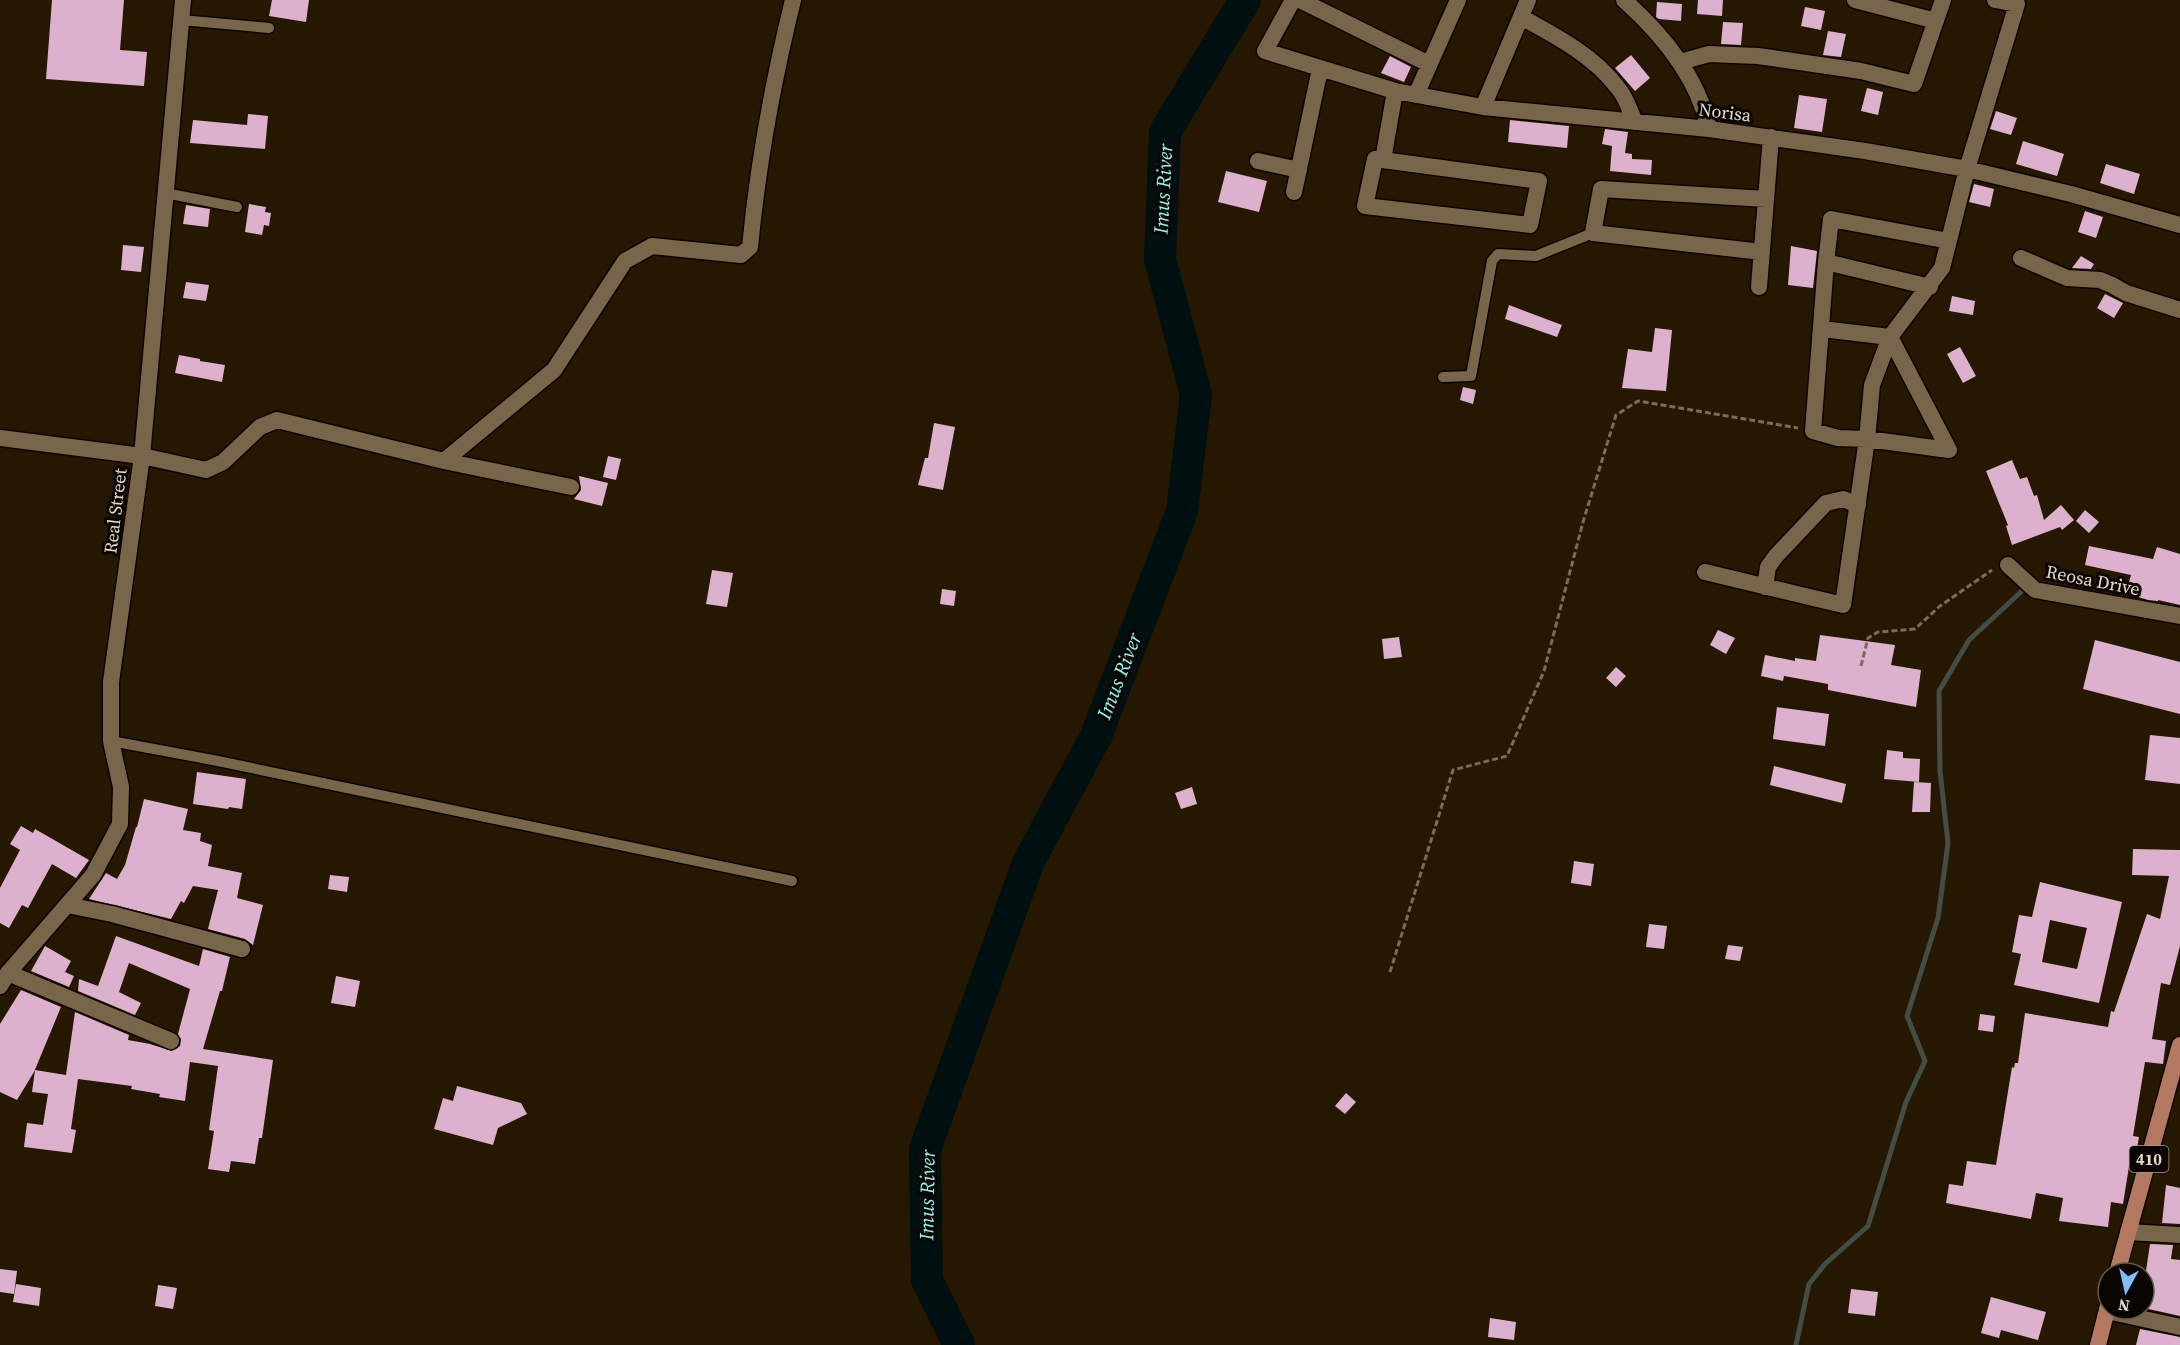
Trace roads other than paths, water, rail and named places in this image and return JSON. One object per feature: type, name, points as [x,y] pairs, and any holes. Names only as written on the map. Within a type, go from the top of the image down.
[{"type":"main road","name":"410","points":[[2120,1261],[2180,1045]]},
{"type":"main road","points":[[2098,1345],[2104,1321]]},
{"type":"street","name":"Real Street","points":[[4,980],[93,875],[120,824],[122,787],[111,741],[111,682],[142,456],[183,0]]},
{"type":"street","points":[[444,461],[554,370],[625,261],[652,246],[741,255],[750,247],[755,193],[778,63],[794,0]]},
{"type":"street","name":"Norisa","points":[[1293,0],[1265,51],[1395,91],[1483,107],[1771,137],[1966,169],[2071,194],[2180,225]]},
{"type":"street","points":[[1300,0],[1430,64]]},
{"type":"street","points":[[1416,95],[1458,0]]},
{"type":"street","points":[[1483,107],[1528,0]]},
{"type":"street","points":[[1624,0],[1651,26],[1690,77],[1705,112],[1709,129]]},
{"type":"street","points":[[1855,0],[1936,21]]},
{"type":"street","points":[[1680,62],[1709,54],[1758,56],[1861,71],[1914,84],[1943,0]]},
{"type":"street","points":[[1705,572],[1843,605],[1858,505],[1872,385],[1890,337],[1930,287],[1942,268],[1966,169],[2017,4],[1995,0]]},
{"type":"street","points":[[1521,17],[1564,41],[1598,66],[1619,89],[1635,122]]},
{"type":"street","points":[[1294,192],[1320,69]]},
{"type":"street","points":[[1383,160],[1395,91]]},
{"type":"street","points":[[1760,287],[1771,137]]},
{"type":"street","points":[[1375,159],[1383,160],[1539,181],[1530,225],[1365,206],[1375,159]]},
{"type":"street","points":[[1258,161],[1299,170]]},
{"type":"street","points":[[1762,252],[1593,233],[1601,189],[1766,198]]},
{"type":"street","points":[[1890,337],[1949,450],[1866,439],[1838,438],[1813,430],[1831,219],[1949,241]]},
{"type":"street","points":[[2021,258],[2067,278],[2100,280],[2126,293],[2180,310]]},
{"type":"street","points":[[1826,262],[1930,287]]},
{"type":"street","points":[[1822,329],[1890,337]]},
{"type":"street","points":[[0,438],[142,456],[206,470],[223,462],[260,427],[276,420],[444,461],[571,488]]},
{"type":"street","points":[[1765,587],[1768,567],[1826,503],[1843,499],[1858,505]]},
{"type":"street","name":"Reosa Drive","points":[[2008,565],[2035,590],[2180,616]]},
{"type":"street","points":[[67,905],[112,914],[242,949]]},
{"type":"street","points":[[4,980],[171,1041]]},
{"type":"street","points":[[2128,1232],[2180,1235]]},
{"type":"street","points":[[2156,1321],[2180,1327]]},
{"type":"lane","points":[[181,20],[269,28]]},
{"type":"lane","points":[[165,193],[237,207]]},
{"type":"lane","points":[[1443,377],[1471,376],[1492,261],[1498,254],[1536,256],[1593,233]]},
{"type":"lane","points":[[111,741],[241,765],[792,881]]},
{"type":"waterway","name":"Imus River","points":[[959,1345],[927,1280],[925,1149],[1028,863],[1096,736],[1182,511],[1196,395],[1160,259],[1165,132],[1245,0]]},
{"type":"waterway","points":[[1796,1345],[1809,1284],[1825,1264],[1868,1226],[1906,1102],[1925,1061],[1907,1016],[1938,918],[1948,843],[1940,771],[1939,691],[1969,640],[2022,591]]}]
